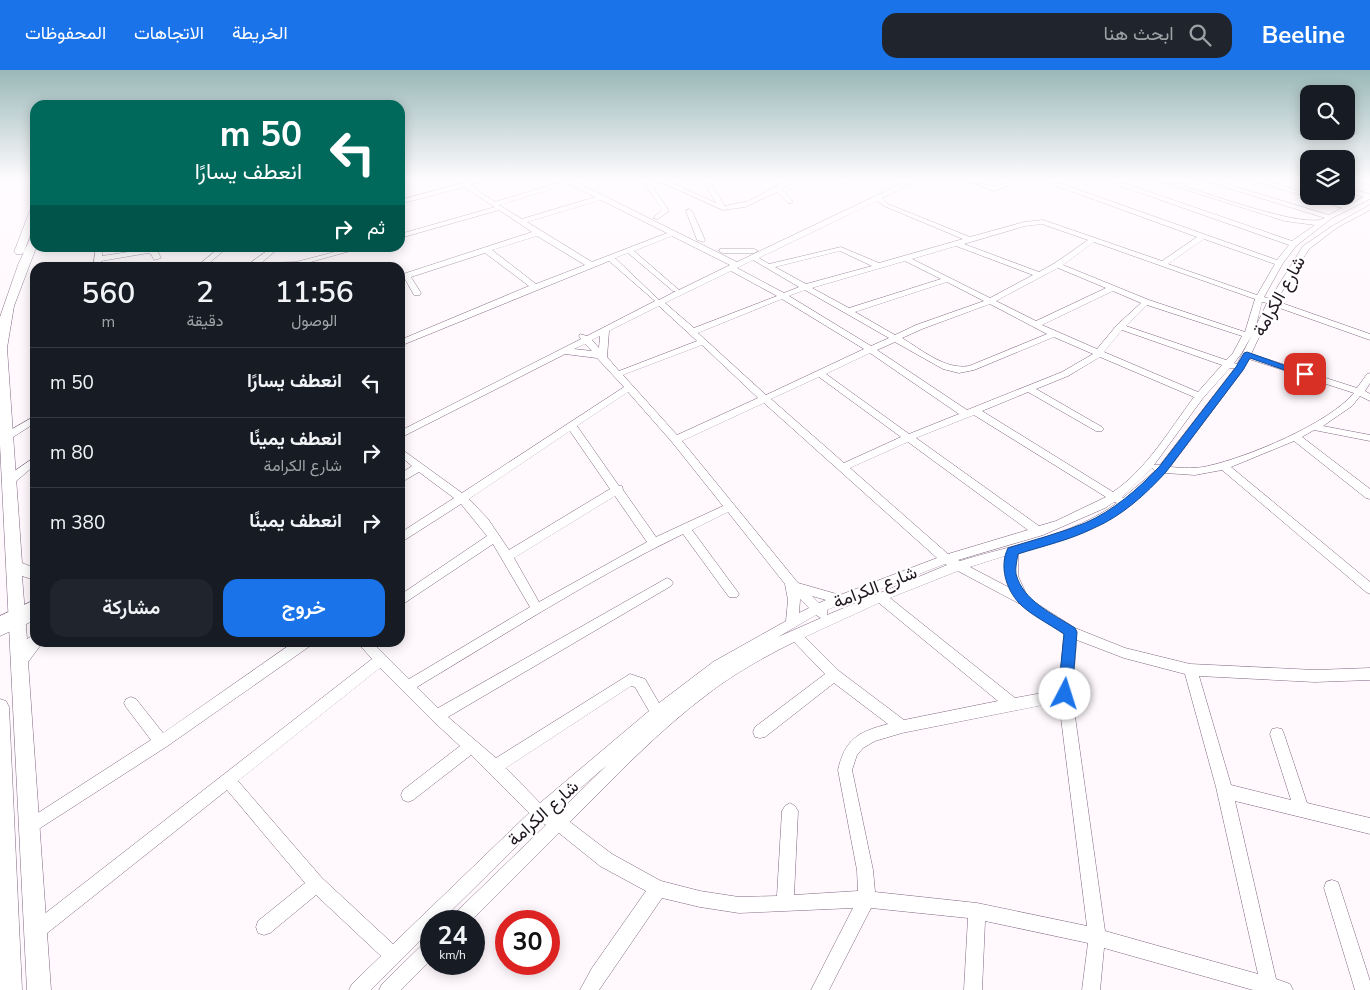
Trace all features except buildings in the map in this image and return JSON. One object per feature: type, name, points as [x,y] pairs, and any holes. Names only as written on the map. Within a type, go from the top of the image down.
[{"type":"main road","points":[[0,301],[28,247]]},
{"type":"main road","points":[[28,247],[2,329],[6,437],[39,990]]},
{"type":"main road","points":[[14,567],[30,572]]},
{"type":"main road","points":[[20,661],[30,647]]},
{"type":"main road","points":[[0,707],[4,931],[10,990]]},
{"type":"street","points":[[405,235],[446,222]]},
{"type":"street","points":[[520,222],[591,265]]},
{"type":"street","points":[[649,222],[735,262]]},
{"type":"street","points":[[664,222],[723,251],[735,262],[783,296],[972,413],[1125,504]]},
{"type":"street","points":[[693,222],[701,240]]},
{"type":"street","points":[[723,251],[753,254],[818,222]]},
{"type":"street","points":[[405,424],[584,338],[735,262],[825,222]]},
{"type":"street","points":[[928,222],[970,240]]},
{"type":"street","points":[[692,332],[806,287],[1024,224],[1040,222],[1370,337]]},
{"type":"street","points":[[1162,222],[1279,263]]},
{"type":"street","points":[[1258,222],[1295,232],[1321,222]]},
{"type":"street","points":[[1268,222],[1295,232],[1303,241],[1312,243]]},
{"type":"street","name":"شارع الكرامة","points":[[358,990],[540,812],[658,713],[718,666],[794,629],[829,619],[959,566],[1012,552],[1065,529],[1114,497],[1136,479],[1148,466],[1200,396],[1237,354],[1247,335],[1258,299],[1295,232],[1321,222]]},
{"type":"street","name":"شارع الكرامة","points":[[470,910],[661,723],[688,701],[794,629],[817,609],[946,559],[1039,532],[1090,526],[1125,504],[1149,484],[1163,469],[1240,368],[1271,303],[1295,263],[1332,222]]},
{"type":"street","points":[[405,231],[414,232]]},
{"type":"street","points":[[405,276],[488,251],[538,233]]},
{"type":"street","points":[[405,341],[672,233]]},
{"type":"street","points":[[1163,264],[1203,236]]},
{"type":"street","points":[[676,440],[895,338],[937,320],[989,302],[1058,265],[1093,240]]},
{"type":"street","points":[[958,244],[1040,275]]},
{"type":"street","points":[[768,266],[841,249],[879,266]]},
{"type":"street","points":[[629,250],[676,289]]},
{"type":"street","points":[[488,251],[534,288]]},
{"type":"street","points":[[98,262],[99,252]]},
{"type":"street","points":[[99,259],[142,252]]},
{"type":"street","points":[[154,252],[157,258]]},
{"type":"street","points":[[206,262],[218,252]]},
{"type":"street","points":[[257,262],[270,252]]},
{"type":"street","points":[[308,262],[343,252]]},
{"type":"street","points":[[714,253],[719,267]]},
{"type":"street","points":[[753,254],[768,266],[946,367],[959,370],[988,361],[1054,334]]},
{"type":"street","points":[[610,258],[842,468],[946,559],[1024,601],[1071,632],[1124,653],[1190,670],[1316,676],[1370,674]]},
{"type":"street","points":[[905,258],[1034,325],[1200,396]]},
{"type":"street","points":[[405,432],[561,353],[584,338],[606,330],[676,289],[719,267],[735,262]]},
{"type":"street","points":[[1058,265],[1146,302],[1247,335]]},
{"type":"street","points":[[405,279],[417,293]]},
{"type":"street","points":[[849,311],[947,280]]},
{"type":"street","points":[[1034,325],[1112,288]]},
{"type":"street","points":[[842,468],[908,438],[1065,374],[1098,354],[1120,327],[1146,302]]},
{"type":"street","points":[[1120,327],[1240,368]]},
{"type":"street","points":[[603,356],[603,342],[606,330]]},
{"type":"street","points":[[584,338],[603,356],[676,440],[791,583],[829,619]]},
{"type":"street","points":[[619,374],[703,342]]},
{"type":"street","points":[[561,353],[582,352],[603,356]]},
{"type":"street","points":[[1247,355],[1358,391],[1370,398]]},
{"type":"street","points":[[820,374],[1039,532]]},
{"type":"street","points":[[1148,466],[1194,471],[1224,466],[1295,436],[1331,416],[1350,402],[1370,378]]},
{"type":"street","points":[[405,536],[630,387]]},
{"type":"street","points":[[1029,389],[1099,429]]},
{"type":"street","points":[[6,437],[30,422]]},
{"type":"street","points":[[572,426],[618,489],[654,543]]},
{"type":"street","points":[[1312,426],[1370,438]]},
{"type":"street","points":[[1295,436],[1370,495]]},
{"type":"street","points":[[405,455],[419,468],[461,498],[494,538],[537,609]]},
{"type":"street","points":[[10,480],[30,464]]},
{"type":"street","points":[[1224,466],[1370,589]]},
{"type":"street","points":[[405,476],[419,468]]},
{"type":"street","points":[[506,556],[618,489]]},
{"type":"street","points":[[408,686],[537,609],[654,543],[730,507]]},
{"type":"street","points":[[684,528],[733,594]]},
{"type":"street","points":[[405,598],[494,538]]},
{"type":"street","points":[[1012,552],[1010,572],[1016,589],[1024,601]]},
{"type":"street","points":[[437,716],[667,583]]},
{"type":"street","points":[[791,583],[804,590],[840,600]]},
{"type":"street","points":[[791,583],[794,600],[794,629],[834,675],[902,727]]},
{"type":"street","points":[[880,598],[1011,703]]},
{"type":"street","points":[[0,631],[30,609]]},
{"type":"street","points":[[0,622],[30,615]]},
{"type":"street","points":[[1071,632],[1065,694],[1097,937],[1092,990]]},
{"type":"street","points":[[29,827],[161,742],[298,647]]},
{"type":"street","points":[[368,647],[437,716],[495,767],[540,812],[558,822],[606,860],[658,889],[700,899],[739,905],[867,899],[977,911],[1097,937],[1276,988]]},
{"type":"street","points":[[35,932],[381,660]]},
{"type":"street","points":[[1190,670],[1276,988]]},
{"type":"street","points":[[760,732],[834,675]]},
{"type":"street","points":[[495,767],[630,680],[640,683],[658,713]]},
{"type":"street","points":[[820,990],[867,899],[862,854],[846,777],[847,758],[854,745],[868,736],[902,727],[965,716],[1011,703],[1065,694]]},
{"type":"street","points":[[131,703],[161,742]]},
{"type":"street","points":[[1277,734],[1302,810]]},
{"type":"street","points":[[408,795],[471,746]]},
{"type":"street","points":[[228,780],[316,884],[394,956]]},
{"type":"street","points":[[1224,791],[1370,826]]},
{"type":"street","points":[[785,904],[790,811]]},
{"type":"street","points":[[264,928],[316,884]]},
{"type":"street","points":[[1332,888],[1364,990]]},
{"type":"street","points":[[589,990],[598,974],[658,889]]},
{"type":"street","points":[[973,990],[977,911]]},
{"type":"street","points":[[388,990],[420,959]]},
{"type":"route","points":[[1065,694],[1071,632],[1024,601],[1012,581],[1009,565],[1012,552],[1090,526],[1113,513],[1149,484],[1163,469],[1213,404],[1240,368],[1247,355],[1305,374]]}]
